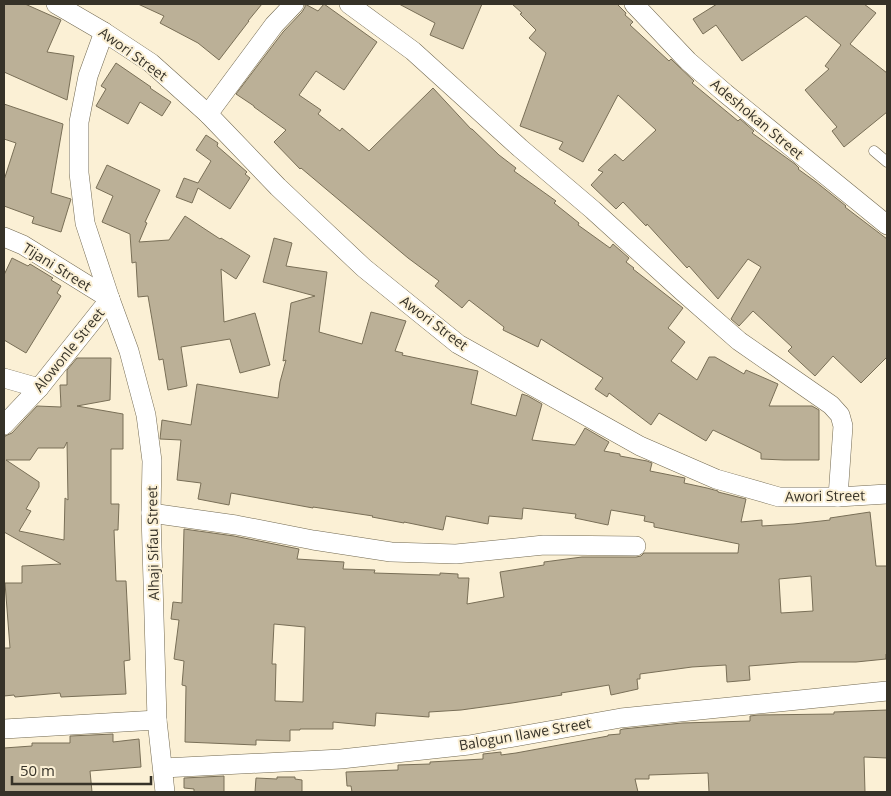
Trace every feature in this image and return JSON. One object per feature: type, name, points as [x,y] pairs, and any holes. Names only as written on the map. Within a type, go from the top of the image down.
[{"type":"street","name":"Awori Street","points":[[58,4],[151,63],[208,114],[278,187],[364,268],[458,344],[640,446],[716,479],[779,497],[838,497],[887,494]]},
{"type":"street","points":[[208,114],[274,25],[294,4]]},
{"type":"street","points":[[349,4],[413,50],[520,148],[593,210],[739,340],[832,405],[840,415],[843,426],[838,497]]},
{"type":"street","name":"Adeshokan Street","points":[[634,4],[688,61],[887,226]]},
{"type":"street","name":"Alowonle Street","points":[[4,425],[39,388],[110,299],[85,223],[79,173],[79,122],[88,76],[104,32]]},
{"type":"street","name":"Tijani Street","points":[[4,237],[23,245],[110,299]]},
{"type":"street","name":"Alhaji Sifau Street","points":[[110,299],[129,351],[146,415],[152,461],[151,513],[157,720],[165,792]]},
{"type":"street","points":[[4,378],[39,388]]},
{"type":"street","points":[[151,513],[236,525],[313,540],[391,552],[456,554],[544,545],[636,546]]},
{"type":"street","name":"Balogun Ilawe Street","points":[[163,768],[341,759],[469,745],[621,718],[887,691]]},
{"type":"street","points":[[4,729],[157,720]]},
{"type":"lane","points":[[874,151],[887,162]]},
{"type":"building","points":[[4,4],[25,4],[61,20],[47,52],[74,56],[67,100],[4,72]]},
{"type":"building","points":[[138,4],[262,4],[219,60],[198,43],[160,23],[164,16]]},
{"type":"building","points":[[305,4],[318,11],[324,4],[377,42],[344,90],[316,71],[299,95],[321,110],[318,114],[340,131],[342,128],[369,151],[433,88],[471,129],[516,168],[514,171],[556,201],[554,203],[579,223],[578,225],[610,248],[613,244],[629,258],[626,262],[633,269],[683,308],[668,328],[685,342],[671,361],[697,380],[709,357],[715,357],[744,374],[746,370],[778,384],[769,406],[812,406],[819,410],[819,460],[761,459],[761,453],[713,430],[706,441],[659,413],[651,425],[609,393],[607,397],[595,389],[603,378],[541,339],[538,347],[503,330],[504,327],[469,300],[462,308],[435,286],[439,281],[408,258],[300,169],[274,142],[286,130],[236,94],[283,32],[302,12]]},
{"type":"building","points":[[399,4],[482,4],[463,49],[430,35],[435,23]]},
{"type":"building","points":[[512,4],[617,4],[633,22],[630,25],[669,61],[671,59],[694,81],[692,83],[738,121],[740,119],[754,131],[752,133],[795,164],[798,169],[887,239],[887,357],[861,383],[833,356],[815,376],[788,351],[792,347],[753,311],[739,326],[731,319],[761,267],[748,259],[718,299],[689,266],[687,268],[647,224],[646,226],[623,202],[616,209],[591,185],[603,172],[598,170],[615,154],[623,161],[656,130],[618,95],[583,162],[559,149],[563,142],[520,126],[546,53],[529,38],[536,30]]},
{"type":"building","points":[[717,4],[864,4],[876,13],[850,44],[887,73],[887,112],[844,147],[832,131],[837,127],[805,90],[829,69],[825,66],[841,45],[806,16],[742,61],[716,25],[703,34],[693,19]]},
{"type":"building","points":[[116,63],[171,102],[162,116],[140,102],[128,124],[96,106],[106,89],[101,86]]},
{"type":"building","points":[[4,104],[63,124],[51,193],[71,199],[61,232],[32,223],[34,217],[4,206],[4,180],[16,143],[4,139]]},
{"type":"building","points":[[206,135],[218,143],[217,146],[247,172],[245,174],[250,178],[230,209],[198,188],[192,203],[176,197],[184,178],[198,183],[211,161],[196,150]]},
{"type":"building","points":[[107,165],[160,190],[145,222],[147,223],[139,242],[169,240],[185,216],[250,256],[236,279],[221,269],[224,322],[255,313],[270,365],[240,373],[230,339],[181,347],[187,386],[168,390],[163,359],[159,360],[148,296],[138,297],[136,262],[132,263],[130,234],[102,222],[113,196],[96,188]]},
{"type":"building","points":[[274,238],[292,243],[286,266],[327,272],[319,332],[362,344],[371,312],[406,321],[395,351],[403,353],[402,355],[478,371],[471,404],[516,416],[522,394],[528,396],[542,404],[532,440],[575,445],[585,428],[609,442],[604,451],[652,463],[650,471],[685,478],[684,483],[746,499],[741,522],[762,520],[762,526],[794,524],[830,520],[830,518],[870,512],[876,566],[887,566],[886,659],[749,666],[750,680],[727,682],[726,665],[692,667],[640,674],[640,679],[637,679],[638,689],[611,695],[609,685],[512,703],[429,712],[429,717],[376,713],[375,726],[333,722],[333,729],[290,730],[290,741],[256,740],[256,745],[185,742],[186,686],[182,685],[184,661],[174,659],[179,620],[171,619],[173,602],[182,603],[184,529],[234,536],[299,549],[297,559],[344,562],[343,569],[375,570],[374,573],[458,574],[458,578],[469,578],[467,604],[504,597],[500,572],[544,565],[544,562],[582,557],[636,557],[644,553],[738,553],[739,544],[654,527],[654,523],[644,521],[645,516],[611,510],[608,525],[575,518],[576,514],[523,508],[522,519],[489,516],[488,524],[446,516],[443,530],[373,516],[313,508],[231,493],[229,505],[198,499],[201,483],[177,480],[181,440],[160,439],[162,420],[191,425],[197,384],[278,398],[286,360],[283,361],[291,303],[315,296],[263,282]],"holes":[[[811,576],[813,611],[781,613],[779,579]],[[274,624],[305,627],[303,702],[275,701],[276,664],[272,664]]]},
{"type":"building","points":[[12,258],[28,266],[30,264],[53,278],[51,280],[61,286],[57,293],[61,296],[26,353],[4,340],[4,275]]},
{"type":"building","points":[[77,358],[111,358],[110,400],[77,406],[123,414],[123,449],[111,449],[111,504],[119,504],[118,530],[114,530],[116,581],[126,581],[130,660],[124,661],[126,694],[61,697],[60,693],[15,697],[14,695],[4,696],[4,648],[10,648],[5,583],[22,583],[22,566],[61,564],[4,532],[4,438],[12,433],[37,406],[61,407],[60,385],[67,385],[67,370]],"holes":[[[67,442],[68,500],[65,498],[64,540],[19,531],[31,511],[26,509],[39,487],[39,482],[6,460],[30,460],[38,448],[64,448]]]},
{"type":"building","points":[[887,710],[887,758],[864,757],[865,792],[709,792],[708,773],[649,775],[649,779],[635,779],[638,792],[352,792],[351,786],[347,786],[346,772],[398,770],[398,765],[483,759],[483,754],[501,752],[501,755],[516,753],[620,734],[620,730],[623,729],[682,723],[750,721],[750,716],[758,715],[834,714],[834,712]]},
{"type":"building","points":[[113,734],[113,742],[139,739],[141,767],[90,771],[92,792],[4,792],[4,748],[32,746],[32,743],[70,743],[70,736]]},
{"type":"building","points":[[224,776],[224,792],[194,792],[194,789],[184,788],[184,778]]},
{"type":"building","points":[[277,777],[295,777],[295,779],[302,780],[302,792],[255,792],[256,778],[277,779]]}]
